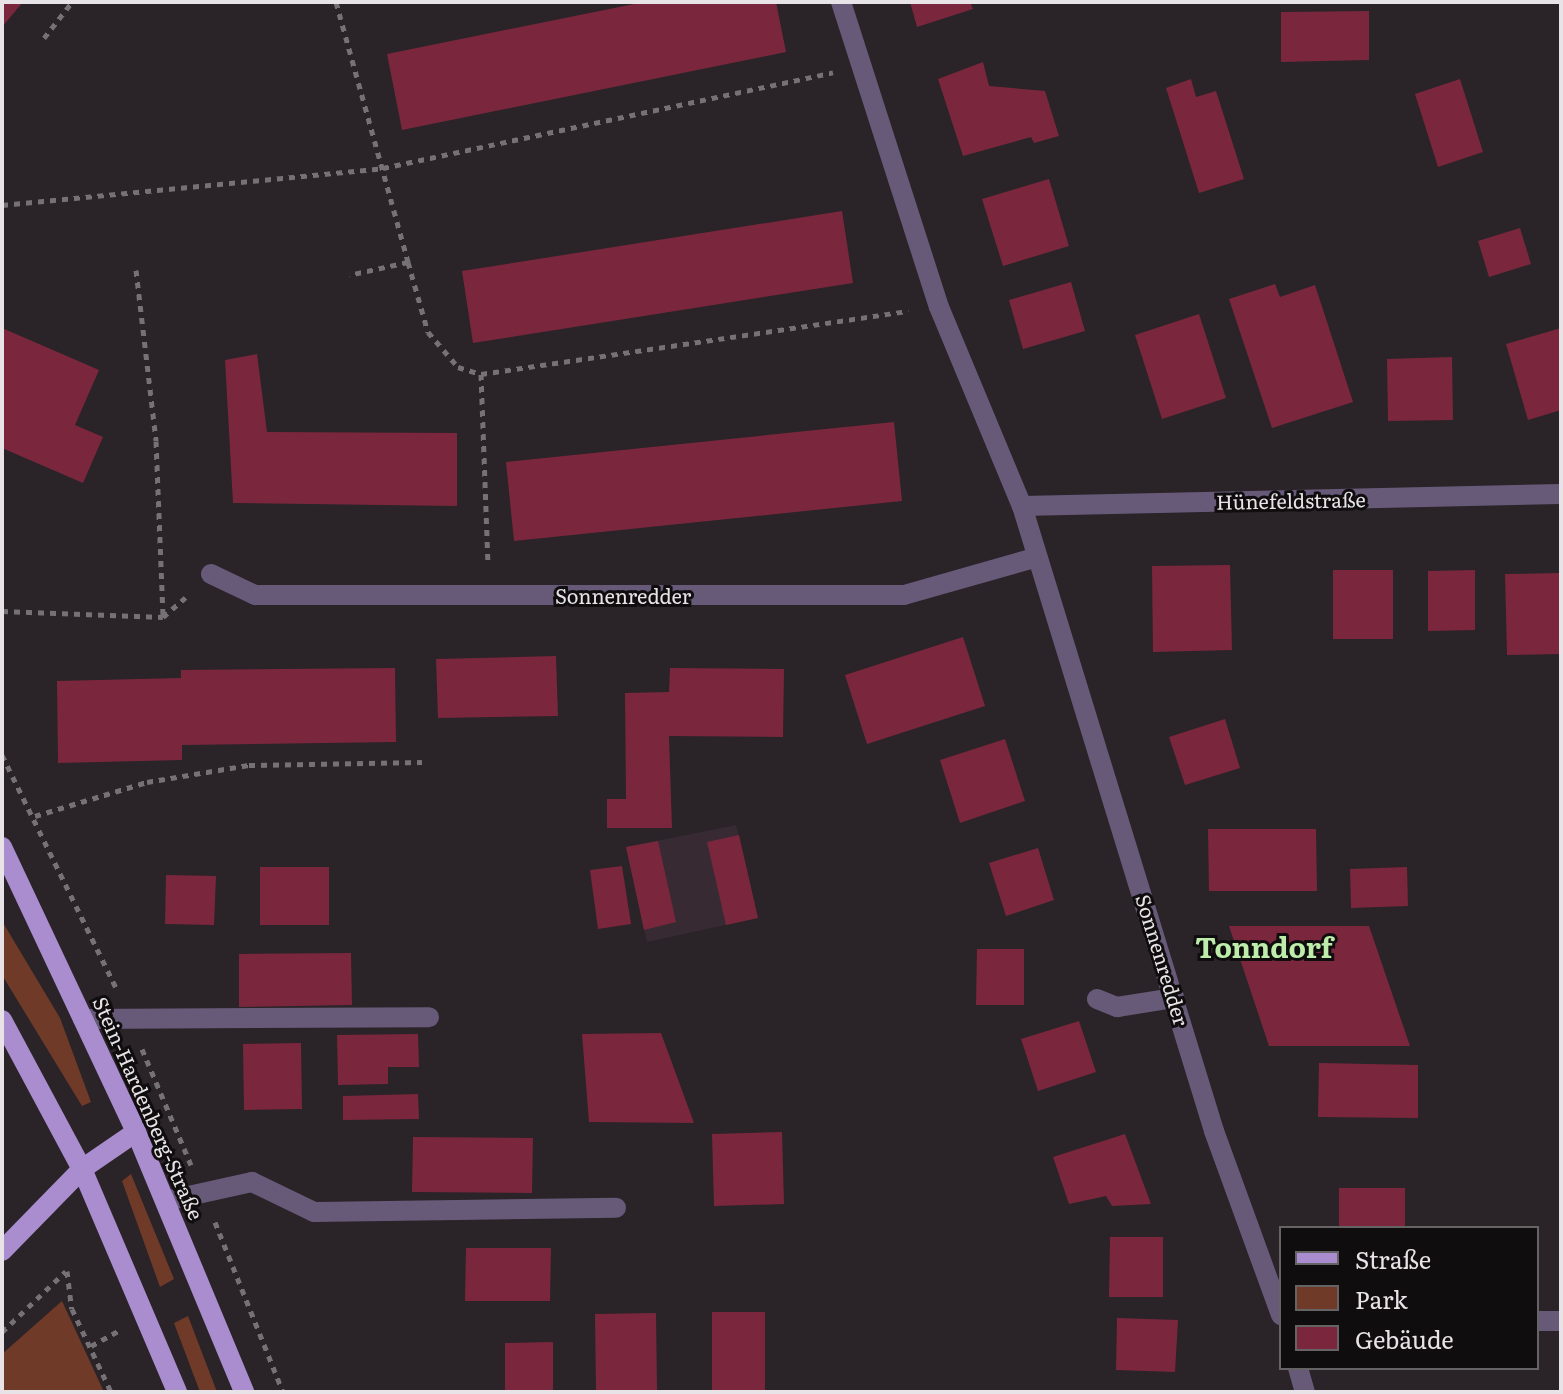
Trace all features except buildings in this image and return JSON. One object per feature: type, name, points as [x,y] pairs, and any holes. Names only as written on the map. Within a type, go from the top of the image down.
[{"type":"main road","name":"Stein-Hardenberg-Straße","points":[[2,847],[136,1132],[244,1392]]},
{"type":"main road","points":[[2,1020],[82,1169],[177,1392]]},
{"type":"main road","points":[[2,1251],[82,1169],[136,1132]]},
{"type":"street","name":"Sonnenredder","points":[[841,2],[939,307],[1022,506],[1034,558],[1214,1131],[1279,1310]]},
{"type":"street","name":"Hünefeldstraße","points":[[1022,506],[1561,494]]},
{"type":"street","name":"Sonnenredder","points":[[211,574],[255,595],[904,595],[1034,558]]},
{"type":"street","points":[[1097,999],[1117,1007],[1174,998]]},
{"type":"street","points":[[83,1019],[429,1017]]},
{"type":"street","points":[[166,1201],[252,1182],[314,1212],[616,1208]]},
{"type":"street","points":[[1539,1321],[1561,1321]]},
{"type":"street","points":[[1299,1370],[1305,1392]]},
{"type":"path","points":[[44,38],[72,2]]},
{"type":"path","points":[[336,2],[428,332],[458,367],[481,374],[939,307]]},
{"type":"path","points":[[2,205],[383,168],[861,66]]},
{"type":"path","points":[[349,275],[408,262]]},
{"type":"path","points":[[136,270],[156,441],[163,617]]},
{"type":"path","points":[[481,374],[489,595]]},
{"type":"path","points":[[2,611],[163,617],[211,574]]},
{"type":"path","points":[[2,755],[35,816],[129,1019],[283,1392]]},
{"type":"path","points":[[35,816],[147,782],[249,765],[422,762]]},
{"type":"path","points":[[2,1332],[67,1271],[72,1309],[111,1392]]},
{"type":"shaded area","points":[[736,825],[758,918],[647,942],[626,847]]},
{"type":"green space","points":[[2,921],[60,1018],[91,1102],[82,1106],[2,975]]},
{"type":"green space","points":[[131,1174],[174,1279],[160,1287],[122,1181]]},
{"type":"green space","points":[[62,1301],[104,1392],[2,1392],[2,1354]]},
{"type":"green space","points":[[188,1316],[217,1392],[200,1392],[174,1323]]},
{"type":"district","name":"Tonndorf","points":[[1264,946]]}]
